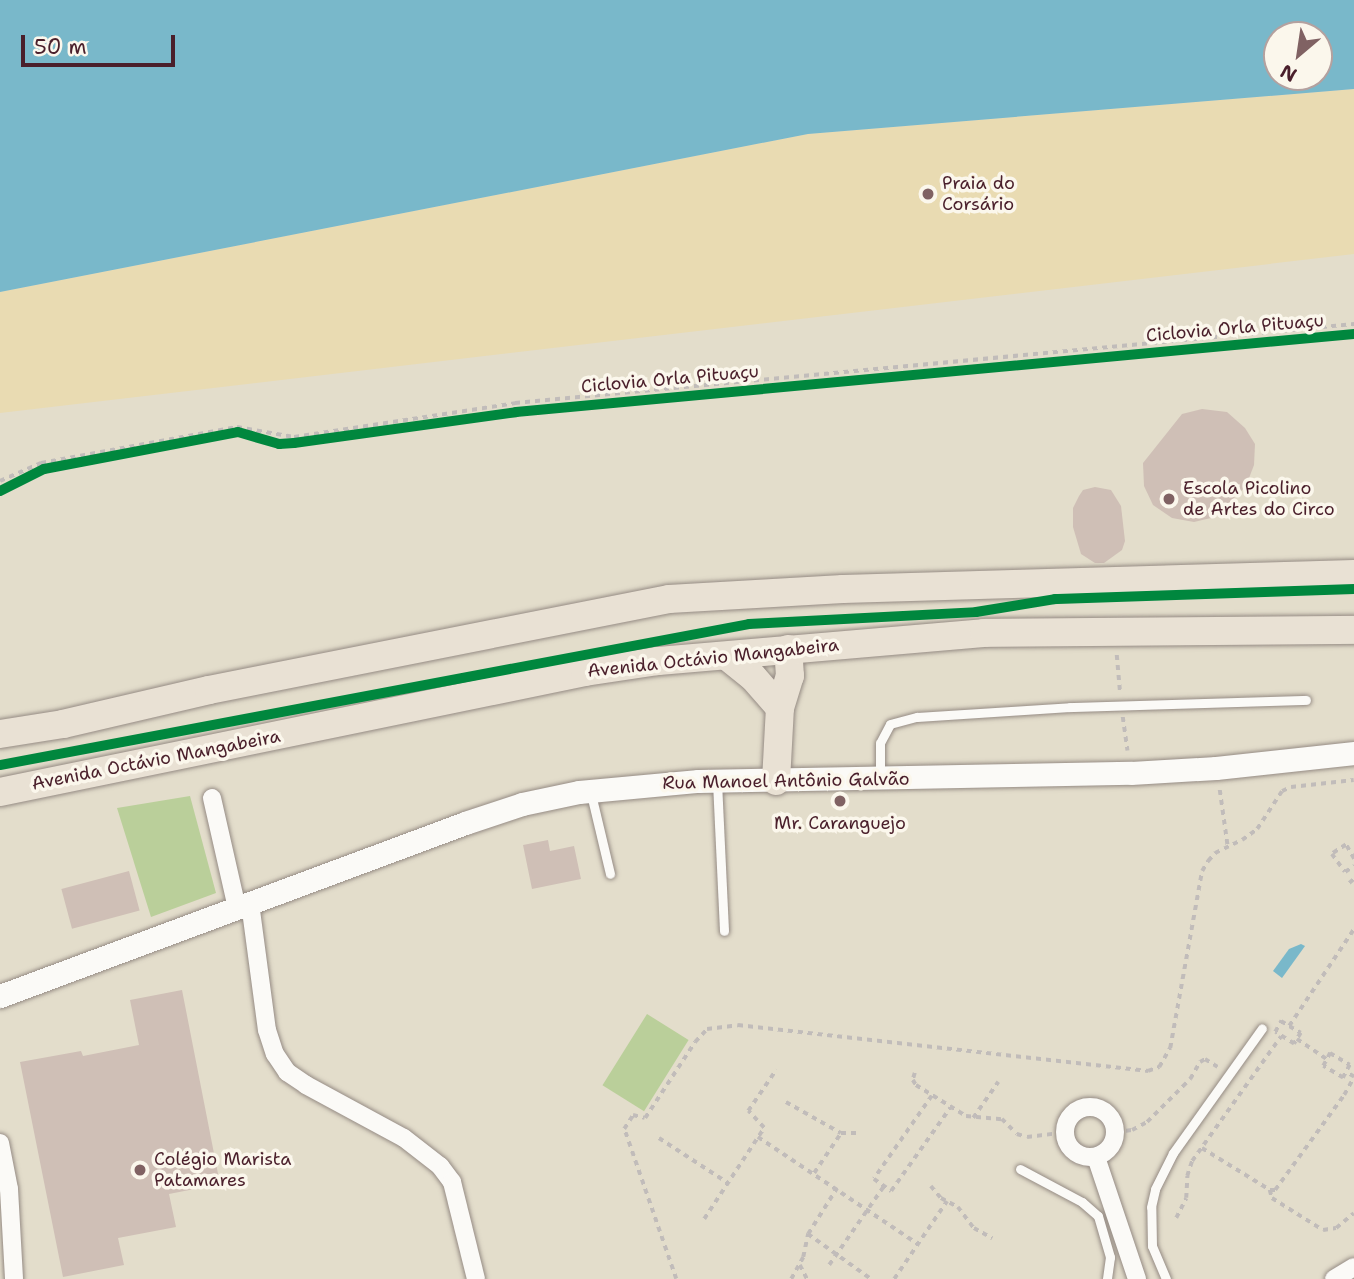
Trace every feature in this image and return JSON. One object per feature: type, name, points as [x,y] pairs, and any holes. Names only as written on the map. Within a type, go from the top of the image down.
[{"type":"main road","points":[[0,734],[63,724],[209,690],[668,599],[842,589],[1354,574]]},
{"type":"main road","name":"Avenida Octávio Mangabeira","points":[[0,792],[585,672],[658,661],[984,633],[1354,630]]},
{"type":"main road","points":[[776,781],[780,708],[790,676],[788,649]]},
{"type":"main road","points":[[728,657],[753,677],[780,708]]},
{"type":"street","name":"Rua Manoel Antônio Galvão","points":[[0,996],[522,804],[590,790],[717,780],[1000,777],[1216,768],[1354,752]]},
{"type":"street","points":[[212,798],[244,906],[267,1030],[275,1054],[287,1072],[306,1086],[404,1138],[440,1166],[452,1182],[476,1279]]},
{"type":"street","points":[[1084,1107],[1096,1107],[1114,1121],[1116,1132],[1107,1152],[1096,1157],[1085,1157],[1074,1152],[1067,1143],[1065,1132],[1067,1121],[1074,1112],[1084,1107]]},
{"type":"street","points":[[0,1143],[9,1189],[15,1279]]},
{"type":"street","points":[[1096,1157],[1137,1279]]},
{"type":"street","points":[[1334,1279],[1354,1267]]},
{"type":"lane","points":[[880,779],[880,743],[890,724],[917,717],[1070,707],[1306,700]]},
{"type":"lane","points":[[717,780],[724,931]]},
{"type":"lane","points":[[590,790],[610,874]]},
{"type":"lane","points":[[1166,1279],[1152,1246],[1151,1207],[1155,1189],[1173,1153],[1262,1028]]},
{"type":"lane","points":[[1020,1169],[1082,1202],[1098,1216],[1110,1257],[1107,1279]]},
{"type":"path","points":[[0,481],[41,463],[237,427],[294,437],[515,403],[1354,324]]},
{"type":"path","points":[[1216,768],[1228,847]]},
{"type":"path","points":[[676,1279],[624,1129],[633,1115],[645,1118],[695,1042],[707,1029],[723,1024],[738,1025],[1148,1071],[1159,1067],[1170,1048],[1202,871],[1215,853],[1257,829],[1282,791],[1291,787],[1354,780]]},
{"type":"path","points":[[1353,869],[1345,873],[1332,854],[1346,845],[1354,859]]},
{"type":"path","points":[[1349,883],[1354,879]]},
{"type":"path","points":[[1289,1026],[1354,929]]},
{"type":"path","points":[[1275,1032],[1294,1044],[1301,1033],[1282,1021]]},
{"type":"path","points":[[1176,1218],[1186,1198],[1189,1169],[1281,1036]]},
{"type":"path","points":[[1297,1039],[1327,1059]]},
{"type":"path","points":[[1330,1053],[1350,1065],[1343,1078],[1323,1066],[1327,1059],[1330,1053]]},
{"type":"path","points":[[1116,1132],[1132,1130],[1147,1122],[1205,1059],[1246,1086]]},
{"type":"path","points":[[704,1219],[758,1136],[763,1124],[751,1117],[748,1111],[776,1070]]},
{"type":"path","points":[[915,1073],[915,1083],[950,1108],[973,1118],[1002,1119],[1017,1134],[1027,1137],[1065,1132]]},
{"type":"path","points":[[1270,1190],[1280,1186],[1344,1095],[1354,1077],[1347,1073]]},
{"type":"path","points":[[973,1118],[998,1082]]},
{"type":"path","points":[[932,1096],[874,1179],[891,1191],[950,1108]]},
{"type":"path","points":[[786,1102],[841,1133],[856,1133]]},
{"type":"path","points":[[814,1173],[841,1133]]},
{"type":"path","points":[[758,1136],[918,1244]]},
{"type":"path","points":[[659,1138],[728,1183]]},
{"type":"path","points":[[1202,1148],[1270,1190],[1272,1198],[1323,1230],[1336,1228],[1354,1213]]},
{"type":"path","points":[[830,1265],[884,1186]]},
{"type":"path","points":[[931,1186],[935,1193],[958,1207],[974,1228],[992,1238]]},
{"type":"path","points":[[791,1279],[800,1265],[808,1234],[837,1188]]},
{"type":"path","points":[[894,1279],[947,1200]]},
{"type":"path","points":[[808,1234],[871,1279]]},
{"type":"path","points":[[800,1265],[807,1279]]},
{"type":"green space","points":[[190,796],[216,893],[151,917],[117,808]]},
{"type":"green space","points":[[647,1014],[689,1040],[644,1111],[602,1085]]},
{"type":"sand","name":"Praia do Corsário","points":[[1354,89],[1354,254],[0,413],[0,292],[808,134]]},
{"type":"water","points":[[0,0],[1354,0],[1354,89],[1333,91],[1333,21],[1263,21],[1263,91],[1330,91],[808,134],[0,292]]},
{"type":"water","points":[[1301,944],[1305,946],[1282,978],[1273,971],[1289,949]]},
{"type":"building","points":[[1202,409],[1227,412],[1245,428],[1255,444],[1254,465],[1246,486],[1215,517],[1194,522],[1172,518],[1153,505],[1144,486],[1143,463],[1182,414]]},
{"type":"building","points":[[1095,487],[1111,490],[1121,506],[1125,541],[1122,550],[1104,563],[1095,563],[1081,554],[1073,527],[1073,508],[1079,496],[1083,490]]},
{"type":"building","points":[[548,840],[550,851],[574,846],[581,879],[532,889],[523,845]]},
{"type":"building","points":[[129,871],[140,911],[72,929],[61,889]]},
{"type":"building","points":[[182,990],[220,1184],[169,1194],[176,1227],[118,1238],[124,1265],[63,1277],[20,1062],[81,1051],[83,1056],[139,1045],[130,1000]]},
{"type":"cycle path","name":"Ciclovia Orla Pituaçu","points":[[0,491],[44,469],[238,432],[279,444],[294,443],[516,412],[1354,334]]},
{"type":"cycle path","points":[[0,765],[749,624],[976,612],[1055,599],[1354,589]]},
{"type":"place","name":"Praia do Corsário","points":[[928,194]]},
{"type":"place","name":"Escola Picolino de Artes do Circo","points":[[1169,499]]},
{"type":"place","name":"Mr. Caranguejo","points":[[840,801]]},
{"type":"place","name":"Colégio Marista Patamares","points":[[140,1170]]}]
